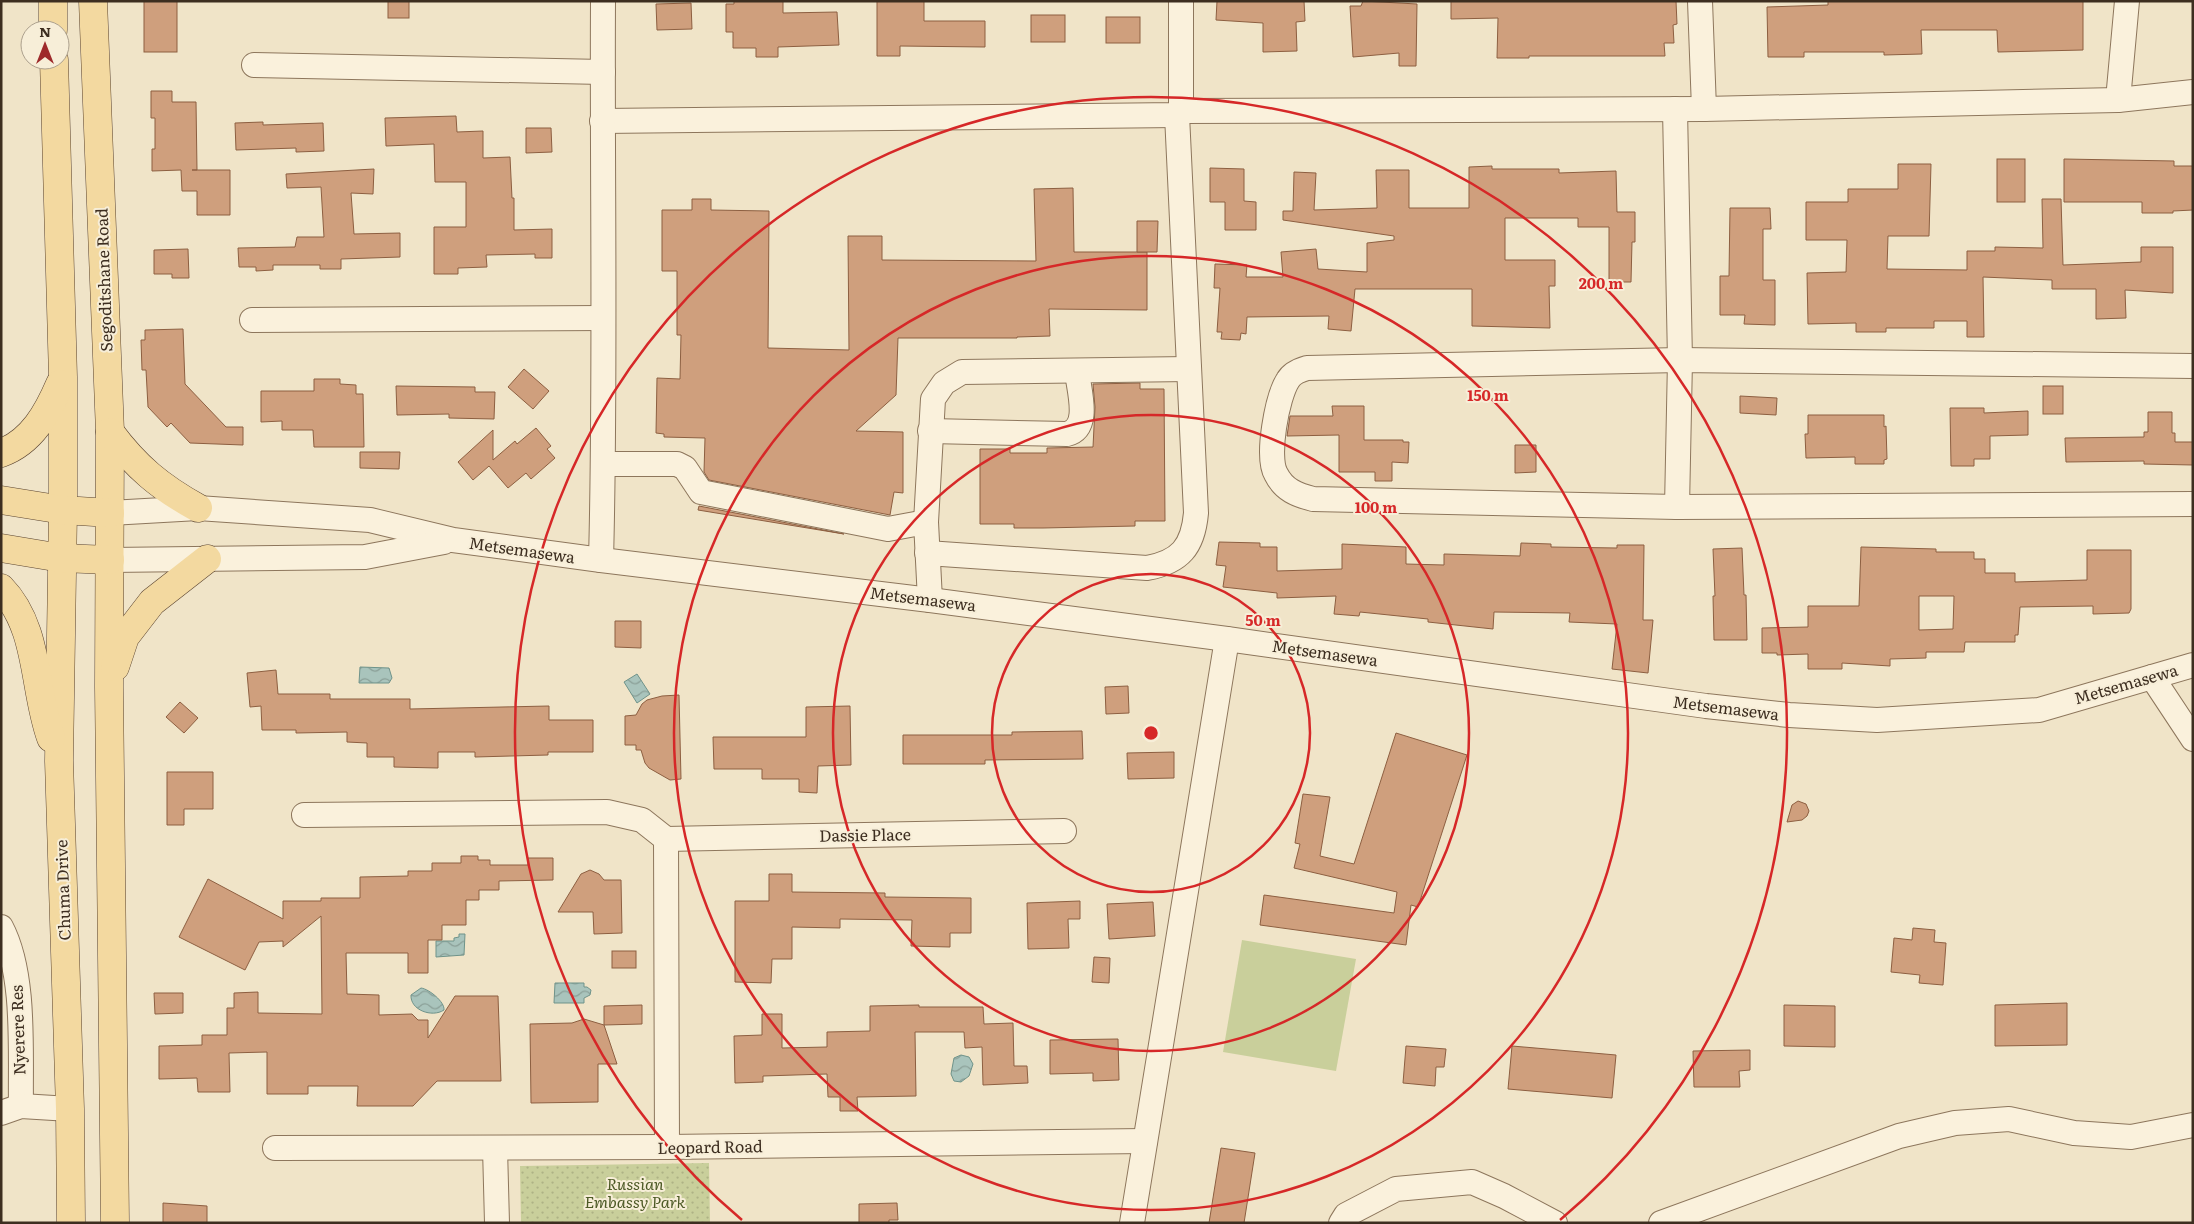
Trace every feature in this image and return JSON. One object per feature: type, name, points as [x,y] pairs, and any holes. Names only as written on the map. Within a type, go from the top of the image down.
[{"type":"main road","points":[[53,1],[53,20]]},
{"type":"main road","name":"Segoditshane Road","points":[[93,1],[110,432],[110,560]]},
{"type":"main road","points":[[54,70],[63,377],[61,558]]},
{"type":"main road","points":[[1,453],[32,432],[48,411],[63,377]]},
{"type":"main road","points":[[110,432],[142,471],[198,508]]},
{"type":"main road","name":"Metsemasewa","points":[[1,500],[63,510],[110,513]]},
{"type":"main road","name":"Metsemasewa","points":[[1,548],[61,558],[110,560]]},
{"type":"main road","name":"Chuma Drive","points":[[61,558],[59,761],[70,1109],[71,1223]]},
{"type":"main road","points":[[109,687],[124,637],[135,622],[152,602],[207,559]]},
{"type":"main road","points":[[110,560],[109,687],[116,1223]]},
{"type":"main road","points":[[1,588],[7,594],[26,626],[44,717],[59,761]]},
{"type":"street","points":[[601,560],[604,464],[602,318],[603,1]]},
{"type":"street","points":[[926,554],[1147,568],[1164,565],[1173,560],[1181,554],[1191,538],[1196,513],[1179,113],[1181,1]]},
{"type":"street","points":[[1700,1],[1704,109]]},
{"type":"street","points":[[2118,100],[2127,1]]},
{"type":"street","points":[[254,65],[602,72]]},
{"type":"street","points":[[602,121],[1179,113],[1704,109],[2118,100],[2193,92]]},
{"type":"street","points":[[1675,109],[1680,360],[1677,507]]},
{"type":"street","points":[[252,320],[602,318]]},
{"type":"street","points":[[2193,366],[1680,360],[1307,368],[1298,371],[1288,380],[1279,407],[1271,446],[1272,465],[1276,476],[1294,494],[1313,499],[1677,507],[2193,504]]},
{"type":"street","points":[[930,600],[926,554],[926,522],[933,399],[937,390],[952,376],[962,372],[1189,370]]},
{"type":"street","points":[[930,431],[1067,434],[1074,432],[1079,427],[1082,419],[1077,372]]},
{"type":"street","points":[[604,464],[673,463],[685,468],[701,492],[888,529],[926,522]]},
{"type":"street","name":"Metsemasewa","points":[[110,513],[198,508],[370,520],[453,540],[930,600],[1227,639],[1706,706],[1790,715],[1877,720],[2039,710],[2193,664]]},
{"type":"street","name":"Metsemasewa","points":[[110,560],[366,557],[453,540]]},
{"type":"street","points":[[1132,1223],[1227,639]]},
{"type":"street","points":[[2152,677],[2193,739]]},
{"type":"street","points":[[304,815],[607,812],[642,820],[666,839],[667,1147]]},
{"type":"street","name":"Dassie Place","points":[[666,839],[1064,831]]},
{"type":"street","name":"Nyerere Res","points":[[1,927],[7,938],[17,981],[11,1110]]},
{"type":"street","points":[[11,1110],[70,1109]]},
{"type":"street","points":[[1661,1223],[1899,1136],[1955,1123],[2009,1119],[2074,1133],[2131,1137],[2193,1125]]},
{"type":"street","name":"Leopard Road","points":[[275,1148],[667,1147],[1145,1141]]},
{"type":"street","points":[[495,1148],[497,1223]]},
{"type":"street","points":[[1341,1223],[1346,1215],[1396,1189],[1472,1182],[1504,1196],[1555,1223]]},
{"type":"green space","points":[[1242,940],[1356,959],[1336,1071],[1223,1052]]},
{"type":"green space","name":"Russian Embassy Park","points":[[709,1163],[710,1223],[521,1223],[520,1166]]},
{"type":"water","points":[[360,667],[389,668],[392,678],[389,683],[359,683]]},
{"type":"water","points":[[637,674],[650,694],[637,703],[624,682]]},
{"type":"water","points":[[459,934],[465,934],[464,955],[436,957],[436,941],[454,941],[454,938],[459,937]]},
{"type":"water","points":[[555,983],[584,983],[584,987],[591,990],[590,995],[584,998],[584,1003],[554,1003]]},
{"type":"water","points":[[421,988],[436,996],[442,1003],[444,1010],[428,1013],[414,1005],[411,995]]},
{"type":"water","points":[[961,1055],[969,1057],[973,1064],[969,1076],[961,1082],[954,1081],[951,1074],[954,1058]]},
{"type":"building","points":[[144,1],[177,1],[177,52],[144,52]]},
{"type":"building","points":[[388,1],[409,1],[409,18],[388,18]]},
{"type":"building","points":[[734,1],[783,1],[783,13],[837,12],[839,45],[778,47],[778,57],[756,57],[756,48],[733,48],[733,32],[726,32],[726,4],[734,4]]},
{"type":"building","points":[[877,1],[924,1],[924,21],[985,21],[985,47],[900,46],[900,56],[877,56]]},
{"type":"building","points":[[1217,1],[1304,1],[1305,21],[1296,22],[1297,51],[1263,52],[1263,23],[1216,20]]},
{"type":"building","points":[[1363,1],[1417,4],[1416,66],[1399,66],[1399,53],[1353,57],[1350,6],[1361,6]]},
{"type":"building","points":[[1451,1],[1676,1],[1677,24],[1673,25],[1674,43],[1664,43],[1665,56],[1529,56],[1529,58],[1497,58],[1498,18],[1451,19]]},
{"type":"building","points":[[1828,1],[2083,1],[2083,50],[1998,52],[1997,30],[1921,30],[1922,54],[1884,55],[1884,52],[1804,52],[1804,57],[1768,57],[1767,7],[1828,5]]},
{"type":"building","points":[[691,3],[692,29],[657,30],[656,4]]},
{"type":"building","points":[[1031,15],[1065,15],[1065,42],[1031,42]]},
{"type":"building","points":[[1106,17],[1140,17],[1140,43],[1106,43]]},
{"type":"building","points":[[151,91],[172,91],[172,102],[196,102],[197,170],[230,170],[230,215],[197,215],[197,191],[182,191],[181,170],[152,171],[152,149],[155,149],[155,118],[151,118]]},
{"type":"building","points":[[456,116],[457,132],[483,131],[483,158],[510,157],[512,198],[514,198],[514,230],[552,229],[552,258],[535,258],[535,254],[486,255],[487,267],[458,268],[458,274],[434,274],[434,227],[466,227],[466,182],[435,182],[434,144],[386,146],[385,118]]},
{"type":"building","points":[[263,122],[263,125],[323,123],[324,151],[296,152],[296,148],[236,150],[235,123]]},
{"type":"building","points":[[526,128],[551,128],[552,152],[526,153]]},
{"type":"building","points":[[1997,159],[2025,159],[2025,202],[1997,202]]},
{"type":"building","points":[[2064,159],[2174,161],[2174,166],[2193,166],[2193,210],[2173,211],[2173,213],[2142,213],[2142,202],[2064,202]]},
{"type":"building","points":[[1898,164],[1931,164],[1929,236],[1888,236],[1887,269],[1967,270],[1967,251],[1995,251],[1995,247],[2043,248],[2042,199],[2061,199],[2063,265],[2141,262],[2141,247],[2173,247],[2173,293],[2125,290],[2126,318],[2096,319],[2096,289],[2052,289],[2052,280],[1983,277],[1984,337],[1967,337],[1967,321],[1934,321],[1934,328],[1886,328],[1886,332],[1856,332],[1856,323],[1808,324],[1807,273],[1846,272],[1847,240],[1806,240],[1806,202],[1848,202],[1848,189],[1898,189]]},
{"type":"building","points":[[1492,166],[1492,169],[1559,169],[1559,173],[1616,171],[1617,212],[1635,212],[1635,242],[1632,242],[1631,282],[1609,282],[1609,227],[1578,227],[1578,218],[1505,218],[1505,260],[1555,260],[1555,286],[1549,286],[1550,328],[1472,326],[1472,289],[1355,289],[1351,331],[1328,329],[1329,316],[1247,317],[1246,334],[1241,333],[1240,340],[1221,339],[1222,332],[1217,332],[1220,288],[1214,288],[1215,264],[1247,265],[1246,277],[1283,277],[1281,252],[1316,249],[1318,269],[1367,272],[1367,243],[1394,240],[1394,236],[1283,220],[1283,211],[1293,211],[1294,172],[1316,173],[1314,210],[1377,208],[1376,170],[1409,170],[1409,208],[1469,208],[1469,167]]},
{"type":"building","points":[[1210,168],[1244,169],[1244,201],[1256,202],[1256,230],[1225,230],[1225,202],[1210,202]]},
{"type":"building","points":[[374,169],[373,194],[351,193],[354,234],[400,233],[400,257],[341,259],[341,269],[320,269],[320,265],[273,265],[273,270],[256,271],[256,267],[239,267],[238,248],[295,247],[297,237],[324,237],[321,187],[287,188],[286,174]]},
{"type":"building","points":[[1073,188],[1074,252],[1147,252],[1147,310],[1049,309],[1050,336],[1017,338],[898,338],[896,395],[856,431],[903,432],[903,493],[894,492],[890,515],[709,480],[704,472],[705,438],[664,437],[664,434],[656,433],[657,378],[680,379],[681,335],[677,335],[677,271],[662,271],[662,210],[692,210],[692,199],[711,199],[711,210],[769,211],[768,348],[849,350],[848,236],[882,236],[882,260],[1036,261],[1034,189]]},
{"type":"building","points":[[1730,208],[1770,208],[1771,229],[1763,229],[1763,280],[1775,280],[1775,325],[1744,324],[1745,315],[1720,315],[1720,276],[1729,276]]},
{"type":"building","points":[[1137,221],[1158,221],[1157,252],[1137,252]]},
{"type":"building","points":[[188,249],[189,278],[172,278],[172,274],[154,274],[154,250]]},
{"type":"building","points":[[183,329],[185,384],[226,427],[243,427],[243,445],[190,443],[171,423],[167,427],[148,407],[146,370],[142,370],[141,340],[145,340],[145,330]]},
{"type":"building","points":[[524,369],[549,391],[533,409],[508,387]]},
{"type":"building","points":[[314,379],[340,379],[340,384],[356,385],[356,394],[363,394],[364,447],[314,447],[313,430],[282,430],[282,421],[261,422],[261,391],[314,391]]},
{"type":"building","points":[[1140,383],[1140,389],[1164,389],[1165,521],[1135,521],[1135,526],[1043,528],[1014,528],[1014,524],[980,524],[980,449],[1010,449],[1010,453],[1047,453],[1047,448],[1093,447],[1095,407],[1093,384]]},
{"type":"building","points":[[396,386],[475,387],[475,392],[495,392],[494,419],[449,418],[449,414],[397,415]]},
{"type":"building","points":[[2043,386],[2063,386],[2063,414],[2043,414]]},
{"type":"building","points":[[1740,396],[1777,398],[1776,415],[1740,413]]},
{"type":"building","points":[[1332,406],[1364,406],[1364,440],[1403,440],[1403,442],[1409,442],[1408,463],[1392,462],[1392,481],[1375,481],[1375,472],[1339,472],[1339,435],[1287,436],[1290,416],[1333,416]]},
{"type":"building","points":[[1950,408],[1984,408],[1984,413],[2028,411],[2028,435],[1990,436],[1990,459],[1974,459],[1974,466],[1951,466]]},
{"type":"building","points":[[2148,412],[2172,412],[2172,433],[2175,433],[2175,442],[2193,442],[2193,465],[2144,464],[2144,461],[2066,462],[2065,438],[2144,437],[2144,432],[2148,432]]},
{"type":"building","points":[[1808,415],[1884,415],[1887,459],[1884,460],[1884,464],[1855,464],[1855,457],[1806,458],[1805,434],[1808,434]]},
{"type":"building","points":[[536,428],[551,446],[547,449],[555,458],[531,479],[526,473],[508,488],[489,466],[473,480],[458,462],[493,430],[493,460],[515,441],[517,444]]},
{"type":"building","points":[[1515,445],[1536,445],[1536,472],[1515,473]]},
{"type":"building","points":[[360,452],[400,452],[399,469],[360,468]]},
{"type":"building","points":[[699,506],[844,534],[698,510]]},
{"type":"building","points":[[1219,542],[1260,543],[1260,547],[1277,547],[1277,571],[1342,569],[1342,544],[1406,547],[1406,564],[1444,565],[1444,554],[1520,556],[1521,543],[1551,544],[1551,547],[1617,548],[1617,545],[1644,545],[1643,620],[1653,620],[1648,673],[1612,669],[1617,624],[1569,622],[1570,613],[1494,612],[1493,629],[1428,622],[1428,619],[1360,612],[1359,616],[1334,614],[1336,596],[1277,598],[1277,593],[1223,587],[1226,566],[1216,565]]},
{"type":"building","points":[[1861,547],[1936,549],[1936,552],[1974,552],[1974,559],[1985,559],[1985,573],[2015,573],[2015,582],[2087,580],[2087,550],[2131,550],[2131,609],[2129,613],[2093,614],[2093,606],[2020,607],[2018,635],[2015,635],[2015,642],[1965,642],[1964,652],[1926,652],[1926,658],[1890,659],[1890,666],[1842,663],[1842,669],[1808,669],[1808,654],[1777,655],[1777,653],[1762,653],[1762,628],[1808,627],[1808,606],[1859,606]],"holes":[[[1919,596],[1954,596],[1953,629],[1919,630]]]},
{"type":"building","points":[[1742,548],[1747,640],[1714,640],[1713,549]]},
{"type":"building","points":[[615,621],[641,621],[641,648],[615,647]]},
{"type":"building","points":[[276,670],[278,694],[330,694],[330,699],[410,699],[410,709],[549,706],[549,720],[593,720],[593,752],[548,752],[548,755],[475,757],[475,752],[438,752],[438,768],[394,767],[394,757],[367,757],[367,743],[347,742],[347,732],[296,733],[296,730],[262,730],[261,706],[250,707],[247,673]]},
{"type":"building","points":[[1128,686],[1129,713],[1106,714],[1105,687]]},
{"type":"building","points":[[679,695],[681,779],[670,780],[649,768],[645,763],[641,750],[636,750],[636,745],[625,745],[625,716],[636,715],[642,704],[647,700],[662,696]]},
{"type":"building","points":[[180,702],[198,718],[184,733],[166,717]]},
{"type":"building","points":[[850,706],[851,765],[818,766],[817,793],[799,792],[799,779],[762,779],[762,769],[714,769],[713,737],[806,737],[806,707]]},
{"type":"building","points":[[1082,731],[1083,759],[985,760],[985,764],[903,764],[903,735],[1012,735],[1012,732]]},
{"type":"building","points":[[1396,733],[1467,755],[1418,907],[1411,905],[1406,945],[1260,925],[1264,895],[1394,913],[1397,892],[1294,868],[1300,844],[1295,843],[1303,794],[1330,797],[1320,856],[1354,864]]},
{"type":"building","points":[[1174,752],[1174,778],[1128,779],[1127,753]]},
{"type":"building","points":[[167,772],[213,772],[213,809],[184,809],[184,825],[167,825]]},
{"type":"building","points":[[1798,801],[1806,804],[1809,811],[1807,816],[1802,820],[1787,822],[1792,805]]},
{"type":"building","points":[[461,856],[478,856],[478,860],[490,860],[490,865],[528,865],[528,858],[553,858],[553,880],[499,881],[499,890],[479,890],[479,900],[466,900],[466,925],[442,925],[442,940],[428,940],[428,973],[408,973],[408,953],[346,953],[347,994],[379,995],[379,1015],[412,1014],[418,1020],[428,1020],[428,1038],[455,996],[498,996],[501,1081],[437,1081],[413,1106],[357,1106],[358,1086],[308,1086],[308,1094],[267,1094],[267,1052],[229,1053],[230,1092],[198,1092],[197,1078],[159,1079],[159,1046],[202,1045],[202,1035],[227,1035],[227,1008],[234,1008],[234,993],[258,992],[258,1013],[322,1014],[321,916],[283,947],[283,941],[259,942],[245,970],[179,937],[208,879],[283,919],[283,901],[321,901],[321,898],[360,898],[360,877],[408,876],[408,871],[432,871],[432,863],[461,863]]},
{"type":"building","points":[[590,870],[599,874],[604,880],[621,880],[622,933],[594,934],[593,912],[558,912],[581,874]]},
{"type":"building","points":[[769,874],[792,874],[792,892],[885,893],[885,897],[971,898],[971,933],[950,933],[950,947],[911,946],[912,920],[840,919],[840,928],[792,927],[792,959],[772,959],[771,983],[735,982],[735,901],[769,901]]},
{"type":"building","points":[[1080,901],[1080,919],[1068,919],[1069,948],[1028,949],[1027,903]]},
{"type":"building","points":[[1153,902],[1155,936],[1109,939],[1107,904]]},
{"type":"building","points":[[1913,928],[1935,930],[1934,942],[1946,943],[1943,985],[1919,983],[1920,975],[1891,972],[1894,938],[1912,940]]},
{"type":"building","points":[[612,951],[636,951],[636,968],[612,968]]},
{"type":"building","points":[[1094,957],[1110,958],[1109,983],[1092,982]]},
{"type":"building","points":[[154,993],[183,993],[183,1013],[155,1014]]},
{"type":"building","points":[[2067,1003],[2067,1045],[1995,1046],[1995,1005]]},
{"type":"building","points":[[642,1005],[642,1024],[604,1025],[604,1006]]},
{"type":"building","points":[[919,1005],[919,1007],[983,1007],[984,1024],[1013,1023],[1014,1066],[1027,1066],[1028,1083],[983,1085],[982,1047],[965,1048],[964,1032],[915,1032],[916,1096],[857,1097],[858,1111],[840,1111],[840,1097],[828,1097],[827,1074],[763,1076],[763,1082],[735,1083],[734,1036],[762,1035],[762,1014],[782,1014],[782,1048],[827,1047],[827,1032],[870,1031],[870,1006]]},
{"type":"building","points":[[1784,1005],[1835,1006],[1835,1047],[1784,1046]]},
{"type":"building","points":[[584,1019],[604,1025],[617,1064],[598,1064],[598,1102],[531,1103],[530,1024],[572,1023]]},
{"type":"building","points":[[1118,1039],[1119,1080],[1093,1081],[1093,1073],[1050,1074],[1050,1040]]},
{"type":"building","points":[[1406,1046],[1446,1049],[1444,1067],[1436,1067],[1435,1086],[1403,1083]]},
{"type":"building","points":[[1512,1046],[1616,1055],[1612,1098],[1508,1089]]},
{"type":"building","points":[[1750,1050],[1750,1070],[1739,1071],[1740,1087],[1694,1087],[1693,1051]]},
{"type":"building","points":[[1221,1148],[1255,1153],[1244,1223],[1209,1223]]},
{"type":"building","points":[[163,1203],[207,1206],[207,1223],[163,1223]]},
{"type":"building","points":[[897,1203],[898,1220],[889,1220],[889,1223],[859,1223],[859,1204]]}]
